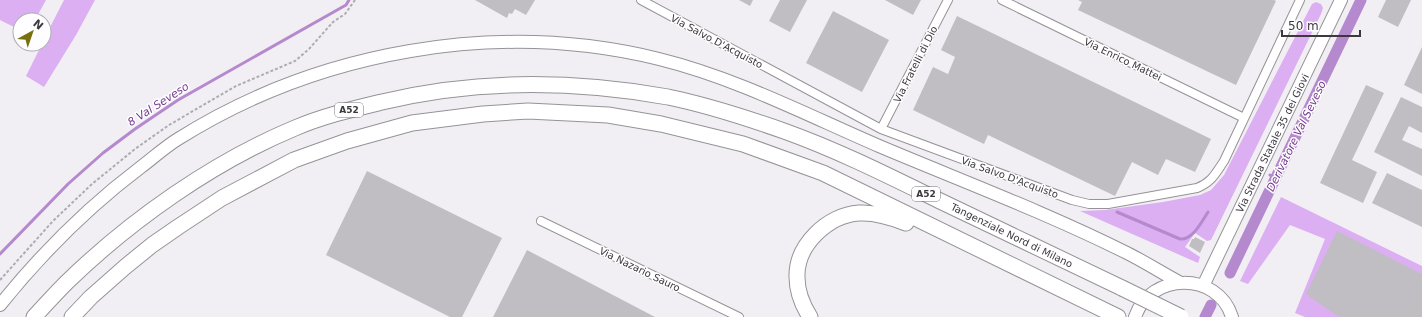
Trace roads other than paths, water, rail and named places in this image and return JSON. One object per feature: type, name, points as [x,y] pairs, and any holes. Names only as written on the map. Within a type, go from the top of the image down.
[{"type":"highway","name":"Tangenziale Nord di Milano","points":[[34,317],[68,282],[116,238],[182,190],[233,158],[296,128],[354,109],[414,94],[452,88],[519,84],[591,86],[670,98],[725,112],[785,131],[854,159],[1181,317]]},
{"type":"highway","name":"A52","points":[[72,317],[91,297],[125,266],[171,231],[222,198],[294,160],[347,141],[412,123],[483,114],[522,111],[608,116],[662,124],[742,144],[823,173],[1114,315]]},
{"type":"highway","points":[[810,317],[801,299],[796,277],[799,260],[808,244],[817,233],[834,220],[850,214],[865,213],[888,216],[944,241],[1029,274]]},
{"type":"main road","name":"Via Strada Statale 35 dei Giovi","points":[[1203,286],[1337,2]]},
{"type":"main road","points":[[0,305],[28,271],[56,242],[131,174],[176,140],[233,108],[289,84],[347,65],[408,51],[477,43],[548,43],[607,49],[658,59],[706,73],[788,105],[1046,216],[1127,253],[1179,282]]},
{"type":"main road","points":[[1147,264],[1158,279],[1156,290]]},
{"type":"main road","points":[[1134,317],[1136,311],[1145,299],[1156,290],[1179,282],[1203,286],[1214,292],[1224,302],[1233,316]]},
{"type":"street","name":"Via Salvo D'Acquisto","points":[[641,0],[882,129],[1072,200],[1089,204],[1108,204],[1197,188],[1212,179],[1224,161],[1300,0]]},
{"type":"street","name":"Via Fratelli di Dio","points":[[882,129],[948,0]]},
{"type":"street","name":"Via Enrico Mattei","points":[[1002,0],[1244,118]]},
{"type":"street","name":"Via Nazario Sauro","points":[[541,221],[739,317]]},
{"type":"waterway","name":"8 Val Seveso","points":[[0,254],[68,184],[103,153],[135,129],[178,100],[346,5],[349,0]]},
{"type":"waterway","name":"Derivatore Val Seveso","points":[[1230,273],[1361,0]]},
{"type":"waterway","name":"8 Val Seveso","points":[[1270,175],[1275,178]]},
{"type":"waterway","name":"8 Val Seveso","points":[[1117,212],[1180,239],[1193,233],[1208,212]]},
{"type":"waterway","name":"Derivatore Val Seveso","points":[[1205,317],[1211,305]]}]
